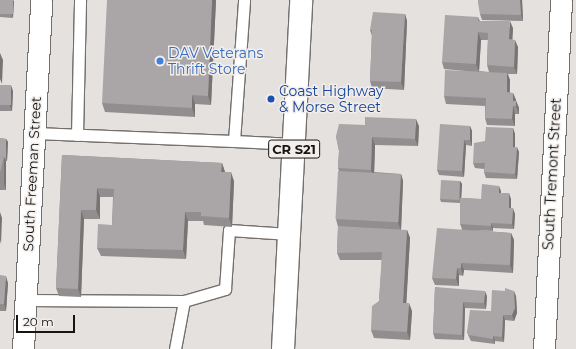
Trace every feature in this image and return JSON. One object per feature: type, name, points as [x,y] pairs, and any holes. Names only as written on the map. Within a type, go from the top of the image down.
[{"type":"main road","name":"CR S21","points":[[284,349],[302,0]]},
{"type":"street","name":"South Freeman Street","points":[[23,349],[41,0]]},
{"type":"street","name":"South Tremont Street","points":[[544,349],[560,0]]},
{"type":"lane","points":[[77,135],[80,0]]},
{"type":"lane","points":[[234,141],[244,0]]},
{"type":"lane","points":[[34,133],[294,144]]},
{"type":"lane","points":[[26,300],[184,301],[225,289],[229,230],[289,234]]},
{"type":"lane","points":[[175,349],[184,301]]},
{"type":"building","points":[[0,0],[13,0],[13,14],[0,14]]},
{"type":"building","name":"DAV Veterans Thrift Store","points":[[107,0],[212,0],[208,96],[192,95],[192,108],[102,103]]},
{"type":"building","points":[[478,0],[520,0],[521,15],[480,14]]},
{"type":"building","points":[[373,12],[405,14],[401,82],[370,81],[372,30],[370,30]]},
{"type":"building","points":[[445,15],[478,17],[478,21],[510,21],[509,39],[515,40],[514,67],[487,65],[488,33],[478,32],[476,64],[442,62]]},
{"type":"building","points":[[445,70],[507,73],[507,92],[513,93],[513,101],[516,101],[516,106],[513,106],[512,119],[485,118],[486,98],[444,96]]},
{"type":"building","points":[[0,85],[11,85],[11,105],[0,105]]},
{"type":"building","points":[[365,117],[416,119],[415,139],[372,137],[371,170],[338,168],[339,151],[336,136],[339,124],[365,125]]},
{"type":"building","points":[[440,124],[470,126],[470,140],[464,140],[462,171],[437,170]]},
{"type":"building","points":[[486,127],[513,128],[513,147],[517,147],[515,174],[484,172],[485,163],[473,163],[474,143],[485,141]]},
{"type":"building","points":[[0,138],[6,139],[6,158],[0,156]]},
{"type":"building","points":[[62,155],[222,163],[221,172],[231,172],[229,218],[201,216],[201,212],[185,212],[183,250],[97,248],[98,224],[112,225],[114,189],[97,188],[96,210],[81,210],[78,289],[56,288]]},
{"type":"building","points":[[0,156],[4,157],[0,173]]},
{"type":"building","points":[[338,171],[401,174],[398,222],[335,219]]},
{"type":"building","points":[[441,180],[460,181],[459,200],[440,199]]},
{"type":"building","points":[[482,184],[499,186],[499,193],[509,193],[509,208],[513,208],[512,224],[491,223],[491,226],[460,224],[460,198],[481,199]]},
{"type":"building","points":[[338,226],[407,230],[403,303],[409,303],[407,332],[371,330],[372,306],[379,301],[382,252],[337,253]]},
{"type":"building","points":[[437,228],[511,233],[510,265],[461,263],[461,268],[457,268],[456,279],[432,278]]},
{"type":"building","points":[[0,275],[6,276],[4,304],[0,304]]},
{"type":"building","points":[[435,287],[485,291],[484,303],[463,302],[462,335],[433,333]]},
{"type":"building","points":[[505,288],[514,291],[515,308],[512,315],[503,315],[502,337],[493,336],[493,339],[469,335],[467,332],[470,310],[491,311],[492,290],[505,291]]},
{"type":"place","name":"DAV Veterans Thrift Store","points":[[160,61]]},
{"type":"place","name":"Coast Highway & Morse Street","points":[[271,99]]}]
